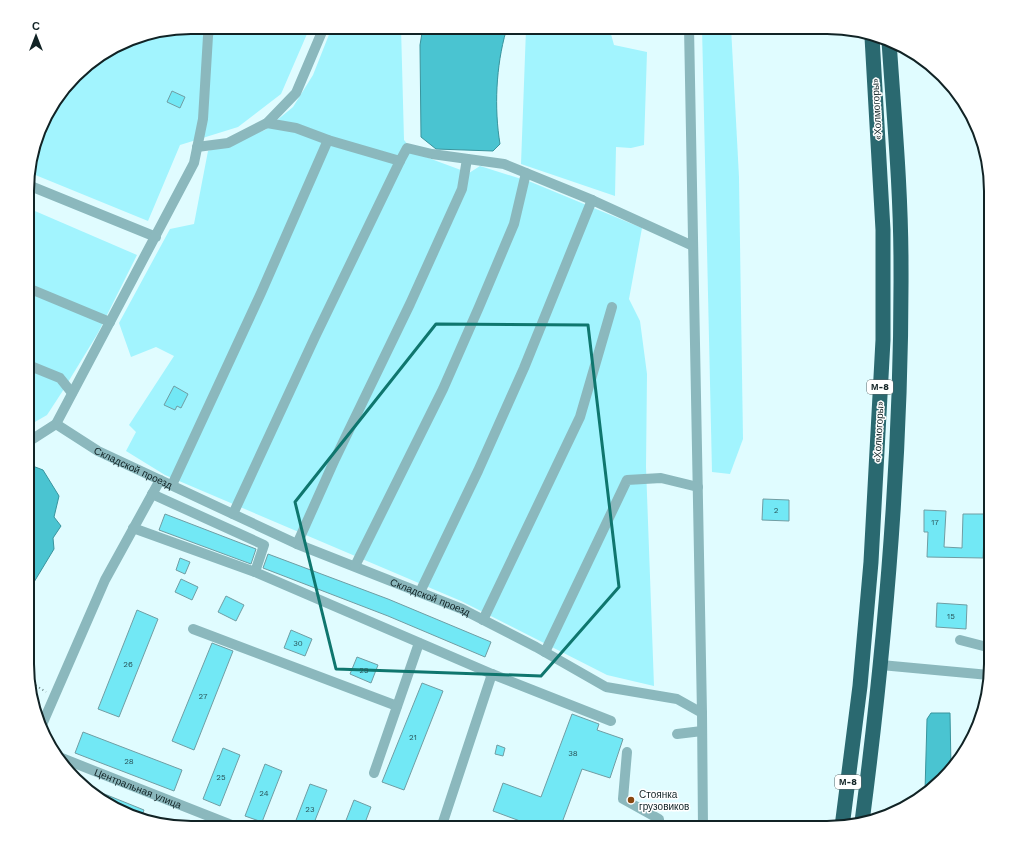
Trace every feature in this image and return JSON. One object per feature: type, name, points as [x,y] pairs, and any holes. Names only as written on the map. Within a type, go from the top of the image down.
[{"type":"highway","name":"«Холмогоры»","points":[[843,820],[860,686],[871,562],[883,340],[883,230],[872,41]]},
{"type":"highway","name":"«Холмогоры»","points":[[863,817],[881,665],[893,516],[900,343],[901,265],[899,179],[889,47]]},
{"type":"street","points":[[34,438],[56,424],[194,163],[203,119],[208,34]]},
{"type":"street","points":[[197,147],[228,143],[267,123],[296,93],[321,34]]},
{"type":"street","points":[[688,34],[698,487],[703,821]]},
{"type":"street","points":[[267,123],[296,128],[328,140],[400,161]]},
{"type":"street","points":[[172,485],[261,293],[328,140]]},
{"type":"street","points":[[233,514],[315,337],[407,148],[504,164],[592,200],[693,246]]},
{"type":"street","points":[[297,544],[334,459],[410,304],[462,189],[467,159]]},
{"type":"street","points":[[354,566],[439,396],[479,308],[514,224],[526,173]]},
{"type":"street","points":[[34,187],[156,237]]},
{"type":"street","points":[[420,592],[478,471],[524,368],[592,200]]},
{"type":"street","points":[[34,290],[110,322]]},
{"type":"street","points":[[483,620],[580,417],[612,307]]},
{"type":"street","points":[[34,367],[60,378],[72,393]]},
{"type":"street","name":"Складской проезд","points":[[56,424],[98,451],[297,544],[462,609],[545,652],[606,687],[677,699],[702,713]]},
{"type":"street","points":[[545,652],[627,480],[661,478],[698,487]]},
{"type":"street","points":[[44,720],[105,580],[160,480]]},
{"type":"street","points":[[152,494],[264,545],[255,572]]},
{"type":"street","points":[[133,528],[255,572],[492,674],[611,721]]},
{"type":"street","points":[[193,629],[397,706]]},
{"type":"street","points":[[960,640],[984,646]]},
{"type":"street","points":[[374,773],[419,643]]},
{"type":"street","points":[[881,665],[984,675]]},
{"type":"street","points":[[442,821],[492,674]]},
{"type":"street","points":[[677,734],[702,731]]},
{"type":"street","points":[[627,752],[623,799],[659,819],[659,821]]},
{"type":"street","name":"Центральная улица","points":[[68,761],[221,821]]},
{"type":"path","points":[[35,685],[54,697]]},
{"type":"highlighted area","points":[[436,324],[588,325],[619,587],[541,676],[336,669],[295,502]]},
{"type":"shaded area","points":[[181,34],[307,34],[281,94],[238,127],[180,145],[148,221],[35,175],[39,151],[46,131],[55,113],[73,88],[88,73],[113,55],[131,46],[151,39]]},
{"type":"shaded area","points":[[329,34],[401,34],[404,140],[415,153],[469,173],[480,166],[531,182],[642,228],[629,299],[640,321],[647,374],[646,467],[654,686],[607,675],[461,601],[165,475],[126,451],[136,432],[129,425],[174,356],[156,347],[131,357],[119,323],[170,229],[194,224],[208,151],[265,130],[293,107],[313,75]]},
{"type":"shaded area","points":[[422,34],[505,34],[500,58],[497,87],[497,116],[500,144],[493,151],[436,149],[421,137],[420,45]]},
{"type":"shaded area","points":[[526,34],[611,34],[614,45],[647,52],[644,145],[631,148],[616,147],[615,196],[521,164]]},
{"type":"shaded area","points":[[702,34],[731,34],[739,177],[743,439],[730,474],[712,472]]},
{"type":"shaded area","points":[[34,211],[137,255],[98,333],[47,415],[34,423]]},
{"type":"shaded area","points":[[34,467],[43,470],[59,496],[54,517],[61,526],[53,538],[54,549],[34,582]]},
{"type":"shaded area","points":[[931,713],[950,713],[951,759],[938,775],[925,786],[927,719]]},
{"type":"building","points":[[172,91],[185,97],[180,108],[167,102]]},
{"type":"building","points":[[174,386],[188,394],[181,408],[177,406],[175,410],[164,405]]},
{"type":"building","points":[[763,499],[789,500],[789,521],[762,520]]},
{"type":"building","points":[[924,510],[946,511],[944,547],[962,548],[963,514],[984,514],[983,558],[927,557],[928,532],[924,532]]},
{"type":"building","points":[[165,514],[256,549],[251,564],[159,530]]},
{"type":"building","points":[[268,554],[388,599],[491,642],[485,657],[388,616],[263,568]]},
{"type":"building","points":[[180,558],[190,562],[185,574],[176,570]]},
{"type":"building","points":[[181,579],[198,587],[192,600],[175,592]]},
{"type":"building","points":[[226,596],[244,605],[236,621],[218,612]]},
{"type":"building","points":[[937,603],[967,605],[966,629],[936,627]]},
{"type":"building","points":[[137,610],[158,619],[119,717],[98,709]]},
{"type":"building","points":[[291,630],[312,639],[305,656],[284,648]]},
{"type":"building","points":[[212,643],[233,651],[194,750],[172,741]]},
{"type":"building","points":[[357,657],[378,665],[371,683],[350,674]]},
{"type":"building","points":[[422,683],[443,691],[404,790],[382,782]]},
{"type":"building","points":[[572,714],[599,724],[597,730],[623,739],[610,778],[582,769],[563,821],[520,821],[493,811],[503,783],[541,797]]},
{"type":"building","points":[[83,732],[182,770],[174,791],[75,753]]},
{"type":"building","points":[[497,745],[505,748],[503,756],[495,754]]},
{"type":"building","points":[[223,748],[240,755],[220,806],[203,799]]},
{"type":"building","points":[[265,764],[282,771],[262,821],[245,816]]},
{"type":"building","points":[[310,784],[327,790],[315,821],[296,821]]},
{"type":"building","points":[[103,794],[144,810],[143,814],[131,809]]},
{"type":"building","points":[[354,800],[371,807],[366,821],[346,821]]},
{"type":"place","name":"Стоянка грузовиков","points":[[631,800]]}]
